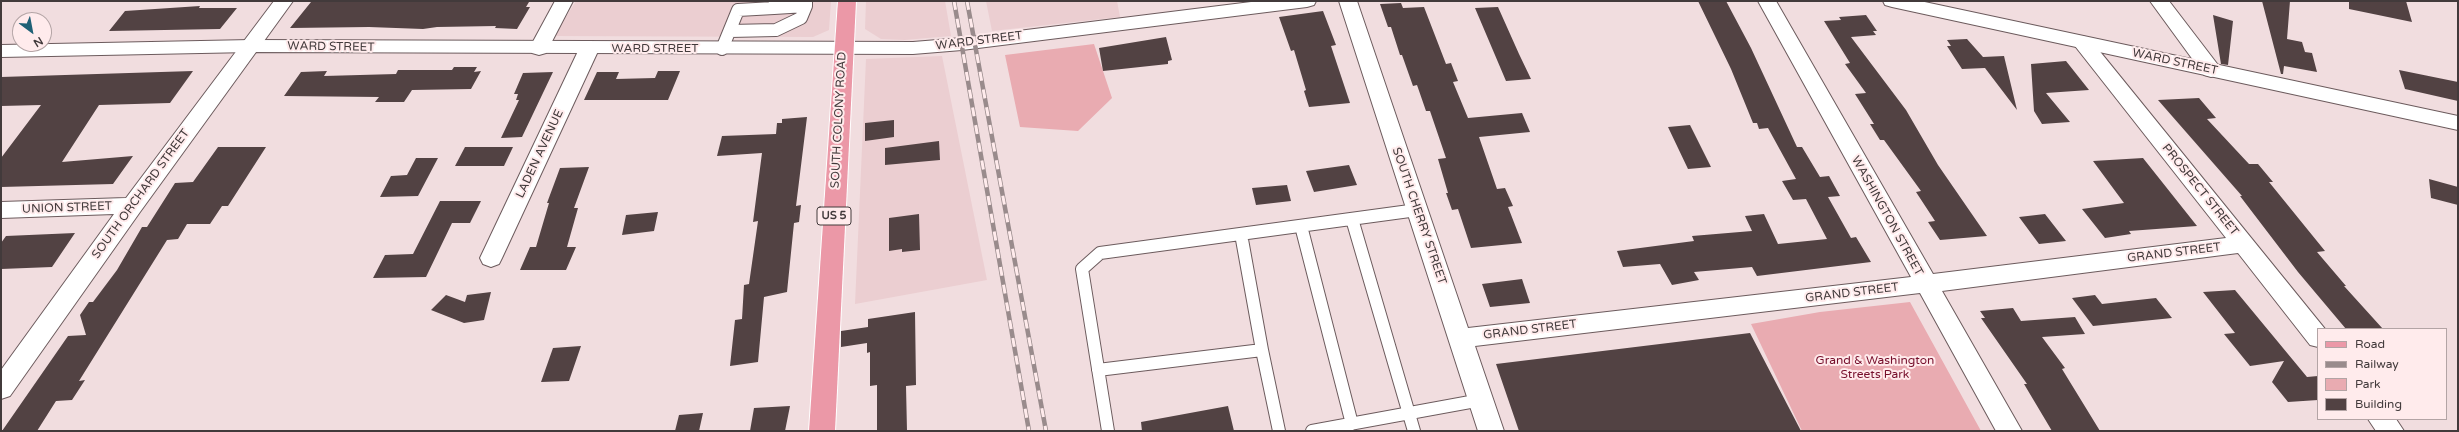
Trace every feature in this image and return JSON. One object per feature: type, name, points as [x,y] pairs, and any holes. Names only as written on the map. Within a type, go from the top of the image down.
[{"type":"main road","name":"SOUTH COLONY ROAD","points":[[822,431],[843,49],[847,1]]},
{"type":"street","name":"SOUTH ORCHARD STREET","points":[[1,389],[132,206],[284,1]]},
{"type":"street","points":[[539,49],[564,1]]},
{"type":"street","name":"WARD STREET","points":[[1,51],[252,46],[539,49],[843,49],[940,46],[1306,1]]},
{"type":"street","name":"SOUTH CHERRY STREET","points":[[1348,1],[1492,431]]},
{"type":"street","name":"WASHINGTON STREET","points":[[1767,1],[2009,431]]},
{"type":"street","name":"WARD STREET","points":[[1892,1],[2458,123]]},
{"type":"street","points":[[2159,1],[2211,70]]},
{"type":"street","name":"PROSPECT STREET","points":[[2082,42],[2317,337]]},
{"type":"street","name":"LADEN AVENUE","points":[[491,258],[589,49]]},
{"type":"street","name":"UNION STREET","points":[[1,210],[132,206]]},
{"type":"street","name":"GRAND STREET","points":[[1461,338],[1925,284],[2244,244]]},
{"type":"street","points":[[2383,420],[2391,431]]},
{"type":"lane","points":[[722,49],[738,10],[775,5],[806,4],[801,18],[790,25],[776,30],[730,31]]},
{"type":"lane","points":[[1108,431],[1082,268],[1100,253],[1417,210]]},
{"type":"lane","points":[[1352,219],[1414,431]]},
{"type":"lane","points":[[1301,226],[1352,424]]},
{"type":"lane","points":[[1241,234],[1278,431]]},
{"type":"lane","points":[[1098,370],[1262,350]]},
{"type":"lane","points":[[1312,431],[1481,400]]},
{"type":"shaded area","points":[[576,1],[831,1],[829,30],[813,37],[554,36]]},
{"type":"shaded area","points":[[866,1],[945,1],[951,36],[905,40],[881,39],[865,29]]},
{"type":"shaded area","points":[[986,1],[1117,1],[1120,17],[992,31]]},
{"type":"shaded area","points":[[942,56],[987,280],[855,304],[866,59]]},
{"type":"green space","points":[[1094,44],[1112,98],[1078,131],[1020,127],[1005,55]]},
{"type":"green space","name":"Grand & Washington Streets Park","points":[[1910,302],[1981,431],[1802,431],[1751,324],[1820,312]]},
{"type":"building","points":[[1698,1],[1726,1],[1751,48],[1797,147],[1802,147],[1820,177],[1829,176],[1840,196],[1828,197],[1851,238],[1856,237],[1871,262],[1757,276],[1752,267],[1694,272],[1699,280],[1672,285],[1660,264],[1623,267],[1617,251],[1694,241],[1692,236],[1752,231],[1745,216],[1764,214],[1778,244],[1827,239],[1806,199],[1793,200],[1782,181],[1796,179],[1768,128],[1759,129],[1757,123],[1753,123],[1731,69]]},
{"type":"building","points":[[2262,1],[2290,1],[2287,39],[2302,42],[2305,52],[2312,53],[2317,72],[2284,66],[2283,74],[2281,74]]},
{"type":"building","points":[[2349,1],[2406,1],[2412,22],[2349,9]]},
{"type":"building","points":[[311,2],[529,2],[526,7],[530,7],[517,29],[495,28],[496,26],[437,27],[423,29],[369,27],[290,28]]},
{"type":"building","points":[[1401,3],[1403,8],[1424,7],[1446,64],[1451,63],[1458,81],[1453,82],[1468,118],[1522,113],[1530,132],[1479,137],[1497,189],[1505,188],[1513,206],[1508,207],[1522,243],[1471,248],[1458,209],[1452,210],[1446,193],[1448,193],[1438,159],[1446,158],[1430,111],[1426,111],[1417,85],[1413,86],[1402,55],[1400,55],[1391,27],[1388,27],[1380,4]]},
{"type":"building","points":[[200,6],[199,8],[237,8],[220,29],[109,31],[125,11]]},
{"type":"building","points":[[1498,7],[1531,79],[1506,81],[1475,8]]},
{"type":"building","points":[[1323,11],[1336,45],[1331,46],[1350,103],[1309,107],[1304,91],[1306,90],[1294,50],[1291,51],[1279,17]]},
{"type":"building","points":[[1866,15],[1877,31],[1873,31],[1876,35],[1851,37],[1906,110],[1938,165],[1987,236],[1940,240],[1928,222],[1935,221],[1916,192],[1921,191],[1884,140],[1880,140],[1870,124],[1874,124],[1855,94],[1866,93],[1845,64],[1850,63],[1824,21],[1841,20],[1839,17]]},
{"type":"building","points":[[2213,15],[2233,21],[2228,65],[2221,64]]},
{"type":"building","points":[[1166,37],[1172,60],[1168,61],[1168,64],[1103,71],[1099,48]]},
{"type":"building","points":[[1967,39],[1983,57],[2004,56],[2017,110],[1985,68],[1962,69],[1947,46],[1951,46],[1947,40]]},
{"type":"building","points":[[2066,61],[2089,90],[2046,93],[2070,122],[2042,124],[2034,111],[2031,64]]},
{"type":"building","points":[[454,67],[477,67],[474,72],[481,71],[471,89],[412,90],[404,102],[375,102],[379,97],[284,96],[301,72],[327,71],[324,76],[396,74],[398,70],[452,70]]},
{"type":"building","points":[[2399,70],[2458,82],[2458,101],[2405,89]]},
{"type":"building","points":[[193,71],[170,103],[99,105],[62,162],[133,156],[113,184],[1,187],[1,158],[41,105],[1,106],[1,77]]},
{"type":"building","points":[[658,71],[680,71],[668,100],[584,100],[597,72],[619,72],[616,79],[655,78]]},
{"type":"building","points":[[553,72],[522,137],[501,138],[519,100],[516,100],[518,94],[514,94],[523,73]]},
{"type":"building","points":[[2199,98],[2216,118],[2207,119],[2249,164],[2258,164],[2273,182],[2269,182],[2325,251],[2317,252],[2346,286],[2344,286],[2382,328],[2345,328],[2298,272],[2240,196],[2242,196],[2158,100]]},
{"type":"building","points":[[807,117],[796,206],[801,205],[799,222],[794,223],[787,292],[764,297],[758,362],[730,366],[735,320],[742,319],[744,285],[749,284],[758,221],[753,222],[762,153],[717,156],[722,136],[776,134],[777,123],[782,123],[782,119]]},
{"type":"building","points":[[894,120],[894,137],[865,141],[865,123]]},
{"type":"building","points":[[1690,125],[1711,167],[1688,169],[1668,127]]},
{"type":"building","points":[[939,141],[940,160],[885,165],[885,148]]},
{"type":"building","points":[[218,147],[266,147],[228,206],[222,206],[210,224],[187,224],[178,239],[167,240],[79,381],[85,380],[72,400],[56,401],[37,431],[2,431],[68,336],[86,335],[80,315],[89,302],[93,302],[117,270],[142,227],[147,227],[175,183],[193,182]]},
{"type":"building","points":[[465,147],[513,147],[504,166],[455,166]]},
{"type":"building","points":[[416,158],[438,158],[418,196],[380,197],[391,176],[407,175]]},
{"type":"building","points":[[2143,158],[2197,226],[2129,231],[2131,234],[2105,238],[2082,209],[2124,203],[2093,161]]},
{"type":"building","points":[[1349,165],[1357,185],[1314,192],[1306,171]]},
{"type":"building","points":[[589,167],[574,208],[578,208],[567,247],[576,247],[566,270],[520,270],[530,247],[536,247],[549,203],[547,203],[560,168]]},
{"type":"building","points":[[2429,179],[2458,187],[2458,205],[2431,198]]},
{"type":"building","points":[[1287,185],[1291,201],[1256,205],[1252,188]]},
{"type":"building","points":[[440,201],[481,201],[470,223],[452,223],[426,277],[373,278],[385,255],[413,254]]},
{"type":"building","points":[[658,212],[654,231],[622,235],[626,215]]},
{"type":"building","points":[[919,214],[920,250],[902,252],[902,249],[889,251],[889,218]]},
{"type":"building","points":[[2045,214],[2066,241],[2039,244],[2019,217]]},
{"type":"building","points":[[75,233],[52,267],[1,269],[1,243],[6,236]]},
{"type":"building","points":[[1522,279],[1530,303],[1490,307],[1482,284]]},
{"type":"building","points":[[2235,290],[2307,377],[2317,376],[2317,400],[2288,402],[2272,382],[2284,361],[2250,366],[2224,334],[2235,333],[2203,292]]},
{"type":"building","points":[[491,292],[484,320],[464,323],[431,310],[446,295],[465,302],[467,295]]},
{"type":"building","points":[[2095,295],[2102,304],[2156,298],[2172,318],[2093,326],[2072,298]]},
{"type":"building","points":[[2013,308],[2021,321],[2075,317],[2085,334],[2042,337],[2065,368],[2062,369],[2100,431],[2052,431],[2024,384],[2027,384],[1981,318],[1985,318],[1980,311]]},
{"type":"building","points":[[915,312],[916,385],[906,386],[907,431],[877,431],[877,385],[870,386],[870,352],[867,353],[867,343],[841,347],[841,331],[868,327],[868,319]]},
{"type":"building","points":[[1750,333],[1801,431],[1519,431],[1496,364]]},
{"type":"building","points":[[581,346],[569,381],[541,382],[553,348]]},
{"type":"building","points":[[790,406],[785,431],[750,431],[754,408]]},
{"type":"building","points":[[1228,406],[1234,431],[1142,431],[1141,422]]},
{"type":"building","points":[[703,413],[699,431],[675,431],[679,415]]},
{"type":"railway","points":[[954,1],[1029,431]]},
{"type":"railway","points":[[967,1],[1046,431]]}]
